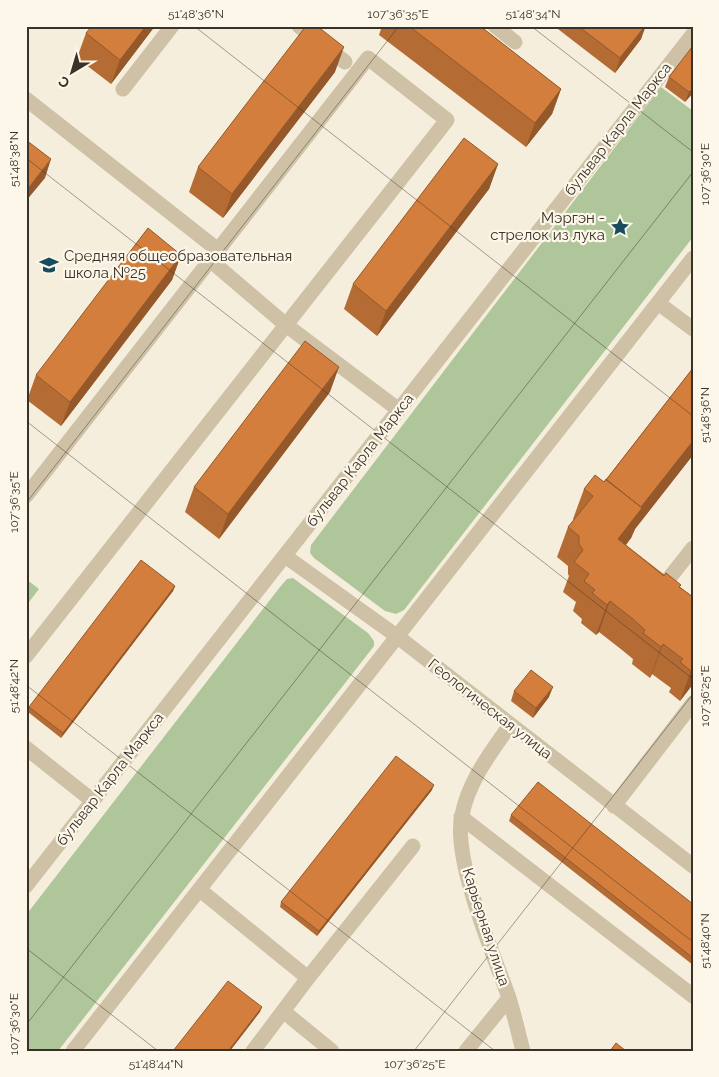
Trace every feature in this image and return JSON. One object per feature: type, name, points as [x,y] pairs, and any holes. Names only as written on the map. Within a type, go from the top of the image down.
[{"type":"street","points":[[123,89],[172,26]]},
{"type":"street","points":[[299,26],[345,62]]},
{"type":"street","points":[[495,26],[515,42]]},
{"type":"street","name":"бульвар Карла Маркса","points":[[26,886],[693,34]]},
{"type":"street","points":[[26,496],[368,58],[447,120],[26,656]]},
{"type":"street","points":[[26,99],[214,255],[286,325],[399,410]]},
{"type":"street","points":[[73,1051],[693,258]]},
{"type":"street","points":[[658,303],[693,329]]},
{"type":"street","points":[[672,606],[661,594],[663,586],[693,548]]},
{"type":"street","name":"Геологическая улица","points":[[285,556],[398,637],[693,866]]},
{"type":"street","points":[[614,806],[693,703]]},
{"type":"street","name":"Карьерная улица","points":[[510,725],[481,766],[469,789],[461,817],[462,845],[469,884],[509,998],[523,1051]]},
{"type":"street","points":[[26,748],[93,801]]},
{"type":"street","points":[[461,817],[693,996]]},
{"type":"street","points":[[254,1051],[308,978],[413,846]]},
{"type":"street","points":[[200,890],[308,978]]},
{"type":"street","points":[[466,1051],[509,998]]},
{"type":"street","points":[[283,1011],[332,1051]]},
{"type":"green space","points":[[661,87],[693,111],[693,237],[404,610],[396,614],[385,611],[314,558],[310,553],[311,545]]},
{"type":"green space","points":[[293,578],[368,633],[374,641],[374,646],[58,1051],[26,1051],[26,915],[280,587],[287,579]]},
{"type":"green space","points":[[26,579],[39,589],[26,606]]},
{"type":"building","points":[[92,26],[146,26],[120,60],[86,33]]},
{"type":"building","points":[[306,26],[317,26],[344,47],[232,194],[198,167]]},
{"type":"building","points":[[409,26],[480,26],[561,89],[535,123]]},
{"type":"building","points":[[578,26],[645,26],[620,58]]},
{"type":"building","points":[[692,47],[693,88],[689,92],[669,77]]},
{"type":"building","points":[[464,138],[498,164],[386,311],[353,284]]},
{"type":"building","points":[[26,140],[51,159],[26,191]]},
{"type":"building","points":[[148,228],[181,255],[70,402],[36,375]]},
{"type":"building","points":[[305,341],[339,367],[228,514],[194,487]]},
{"type":"building","points":[[693,368],[693,441],[641,507],[606,480]]},
{"type":"building","points":[[595,475],[604,482],[606,479],[642,508],[618,539],[664,576],[666,573],[681,585],[679,587],[693,597],[693,668],[691,671],[680,662],[683,659],[663,644],[661,647],[643,633],[645,630],[633,619],[610,601],[607,605],[592,593],[595,590],[584,581],[589,574],[574,562],[583,550],[579,544],[579,536],[568,527],[593,496],[584,489]]},
{"type":"building","points":[[141,560],[175,586],[63,733],[29,707]]},
{"type":"building","points":[[531,670],[553,687],[536,708],[514,691]]},
{"type":"building","points":[[396,756],[434,785],[319,931],[281,902]]},
{"type":"building","points":[[538,782],[693,904],[693,958],[511,815]]},
{"type":"building","points":[[228,981],[262,1007],[228,1051],[173,1051]]},
{"type":"building","points":[[616,1043],[626,1051],[610,1051]]},
{"type":"place","name":"Мэргэн - стрелок из лука","points":[[620,227]]},
{"type":"place","name":"Средняя общеобразовательная школа №25","points":[[49,265]]}]
